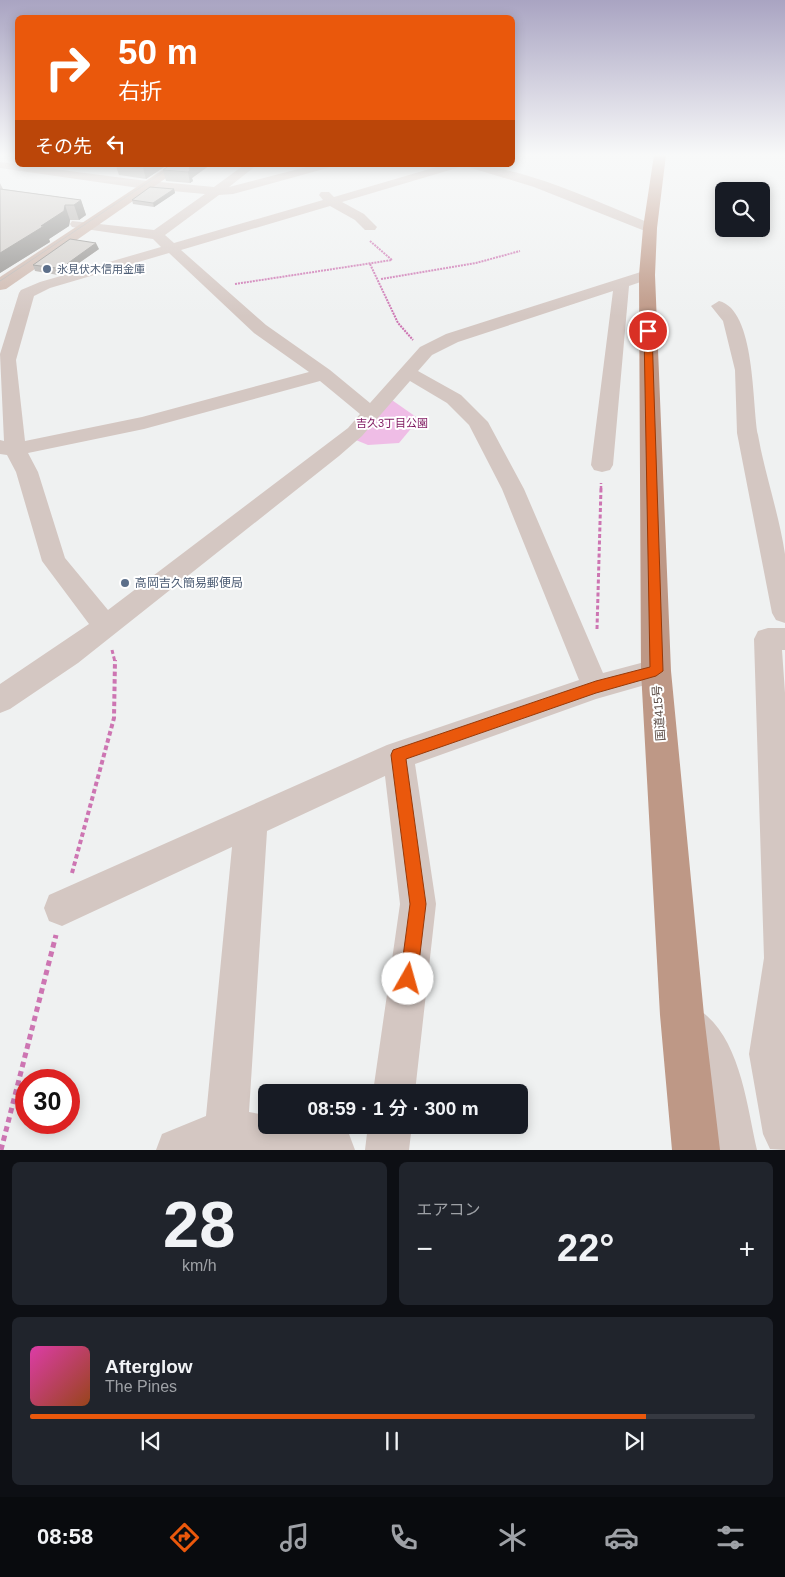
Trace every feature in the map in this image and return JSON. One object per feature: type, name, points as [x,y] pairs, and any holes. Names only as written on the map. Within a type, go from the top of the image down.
[{"type":"highway","name":"国道415号","points":[[653,209],[650,228],[634,278],[656,671],[682,1016],[696,1150]]},
{"type":"main road","points":[[0,276],[108,209]]},
{"type":"main road","points":[[0,285],[83,225]]},
{"type":"street","points":[[156,235],[192,209]]},
{"type":"street","points":[[105,625],[54,561],[27,472],[8,448],[5,407],[7,360],[27,293],[44,285],[304,209]]},
{"type":"street","points":[[344,209],[363,219],[370,227]]},
{"type":"street","points":[[601,209],[650,228]]},
{"type":"street","points":[[83,225],[156,235],[260,329],[323,374],[370,413]]},
{"type":"street","points":[[0,700],[68,654],[332,451],[355,432],[426,350],[452,338],[634,278],[602,465]]},
{"type":"street","points":[[719,306],[731,320],[744,370],[747,433],[785,614]]},
{"type":"street","points":[[407,372],[454,399],[478,422],[513,489],[573,637],[596,687]]},
{"type":"street","points":[[8,448],[144,423],[323,374]]},
{"type":"street","points":[[785,639],[768,638],[783,958],[769,1054],[785,1134]]},
{"type":"street","points":[[62,908],[251,824],[398,755],[596,687],[656,671]]},
{"type":"street","points":[[395,1084],[418,904],[398,755]]},
{"type":"street","points":[[226,1140],[251,824]]},
{"type":"street","points":[[682,1016],[716,1062],[735,1150]]},
{"type":"street","points":[[387,1150],[389,1134]]},
{"type":"street","points":[[178,1150],[226,1140],[333,1150]]},
{"type":"path","points":[[215,288],[392,260],[358,230],[370,227]]},
{"type":"path","points":[[381,279],[476,263],[520,251]]},
{"type":"path","points":[[370,264],[381,279],[391,312],[405,333],[426,350]]},
{"type":"path","points":[[597,638],[602,465]]},
{"type":"green space","name":"吉久3丁目公園","points":[[389,398],[419,419],[399,443],[368,445],[351,438]]},
{"type":"building","points":[[0,209],[64,209],[64,211],[41,226],[44,226],[0,253]]},
{"type":"building","points":[[70,239],[96,243],[64,266],[56,268],[33,265]]},
{"type":"tram line","points":[[0,281],[108,209]]},
{"type":"place","name":"氷見伏木信用金庫","points":[[47,269]]},
{"type":"place","name":"高岡吉久簡易郵便局","points":[[125,583]]},
{"type":"route","points":[[408,979],[418,904],[398,755],[596,687],[656,671],[648,331]]}]
